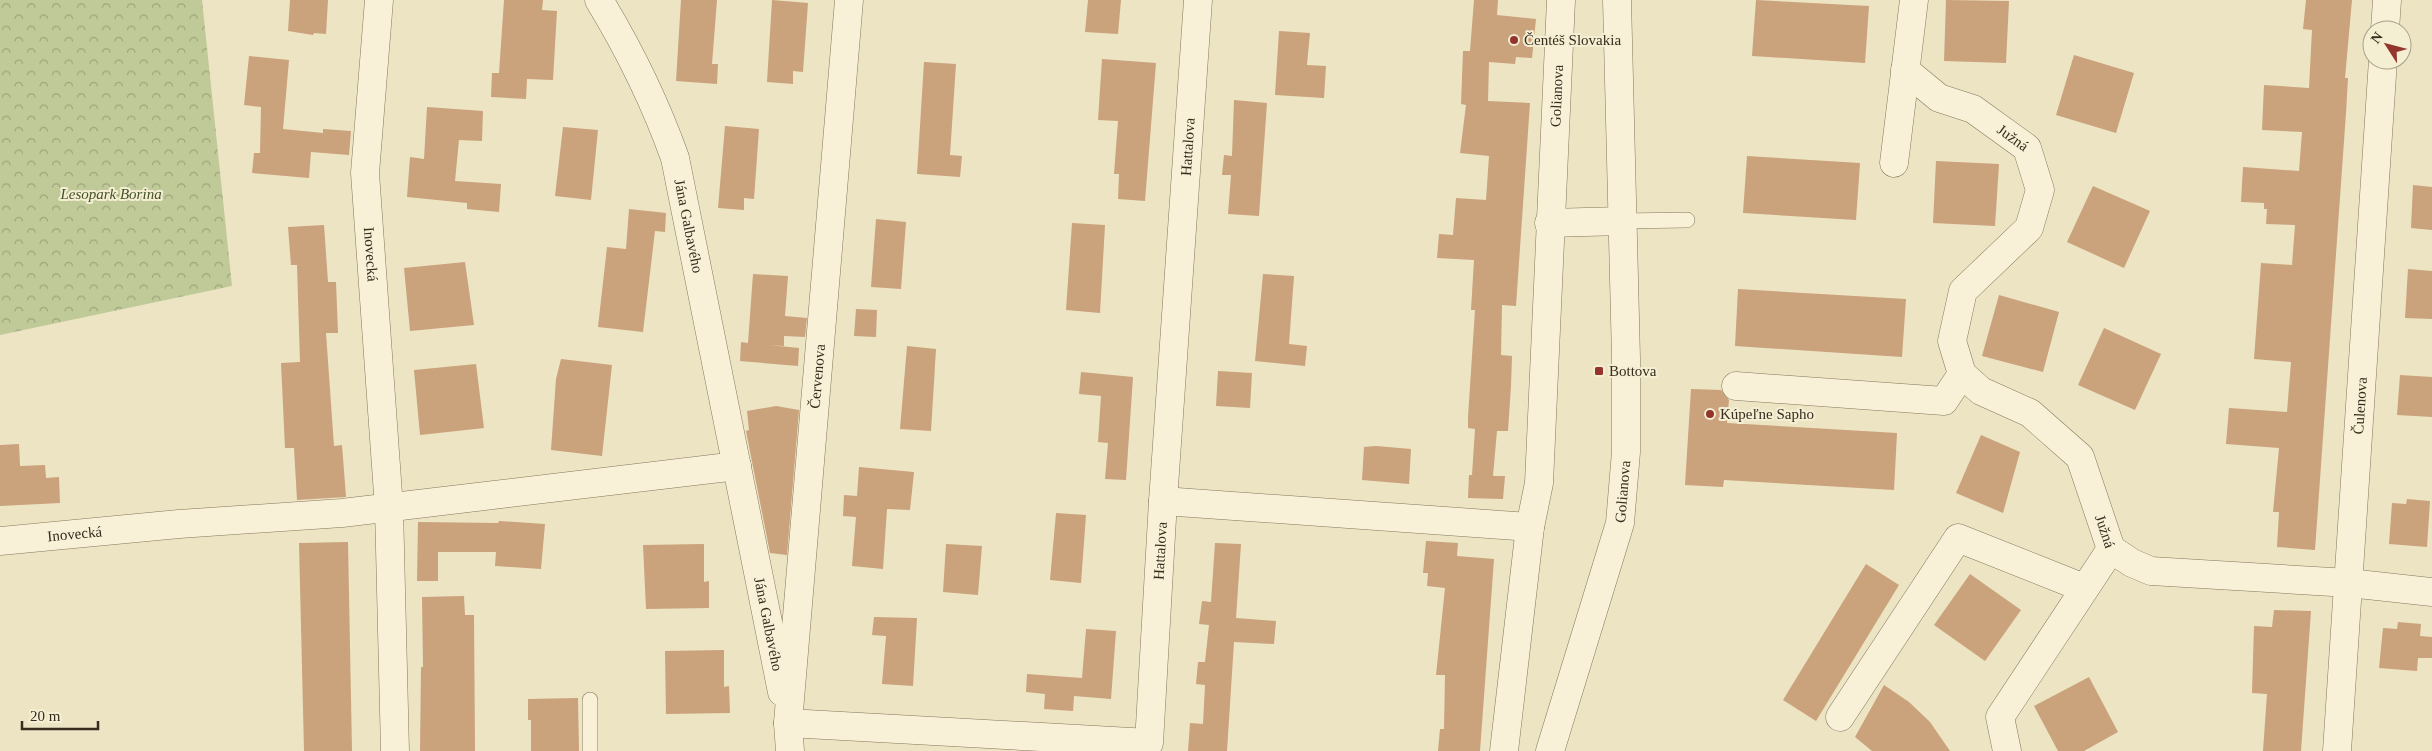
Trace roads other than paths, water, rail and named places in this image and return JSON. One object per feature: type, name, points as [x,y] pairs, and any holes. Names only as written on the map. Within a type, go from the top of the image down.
[{"type":"street","name":"Inovecká","points":[[379,0],[365,173],[389,508],[395,751]]},
{"type":"street","name":"Jána Galbavého","points":[[599,0],[642,75],[660,114],[675,158],[788,722]]},
{"type":"street","name":"Červenova","points":[[790,751],[788,722],[849,0]]},
{"type":"street","name":"Hattalova","points":[[788,722],[1149,743],[1163,501],[1198,0]]},
{"type":"street","name":"Golianova","points":[[1504,751],[1530,527],[1539,483],[1549,223],[1561,0]]},
{"type":"street","name":"Golianova","points":[[1550,751],[1620,523],[1626,452],[1617,0]]},
{"type":"street","points":[[1894,163],[1914,0]]},
{"type":"street","points":[[2386,20],[2387,0]]},
{"type":"street","name":"Južná","points":[[1905,70],[1938,98],[1973,109],[2027,148],[2040,190],[2029,228],[1963,291],[1952,341],[1962,374],[1980,391],[2030,413],[2080,457],[2111,549],[2000,717],[2006,751]]},
{"type":"street","name":"Čulenova","points":[[2337,751],[2382,70]]},
{"type":"street","points":[[1549,223],[1622,221]]},
{"type":"street","points":[[1736,386],[1944,401],[1962,374]]},
{"type":"street","points":[[389,508],[737,466]]},
{"type":"street","points":[[1163,501],[1530,527]]},
{"type":"street","name":"Inovecká","points":[[0,541],[179,524],[389,508]]},
{"type":"street","points":[[1840,717],[1958,538],[2084,588]]},
{"type":"street","points":[[2111,549],[2132,563],[2151,571],[2349,583],[2432,592]]},
{"type":"lane","points":[[1622,221],[1687,220]]},
{"type":"lane","points":[[590,700],[590,751]]},
{"type":"place","name":"Čentéš Slovakia","points":[[1514,40]]},
{"type":"place","name":"Bottova","points":[[1599,371]]},
{"type":"place","name":"Kúpeľne Sapho","points":[[1710,414]]},
{"type":"park label","name":"Lesopark Borina","points":[[111,194]]}]
